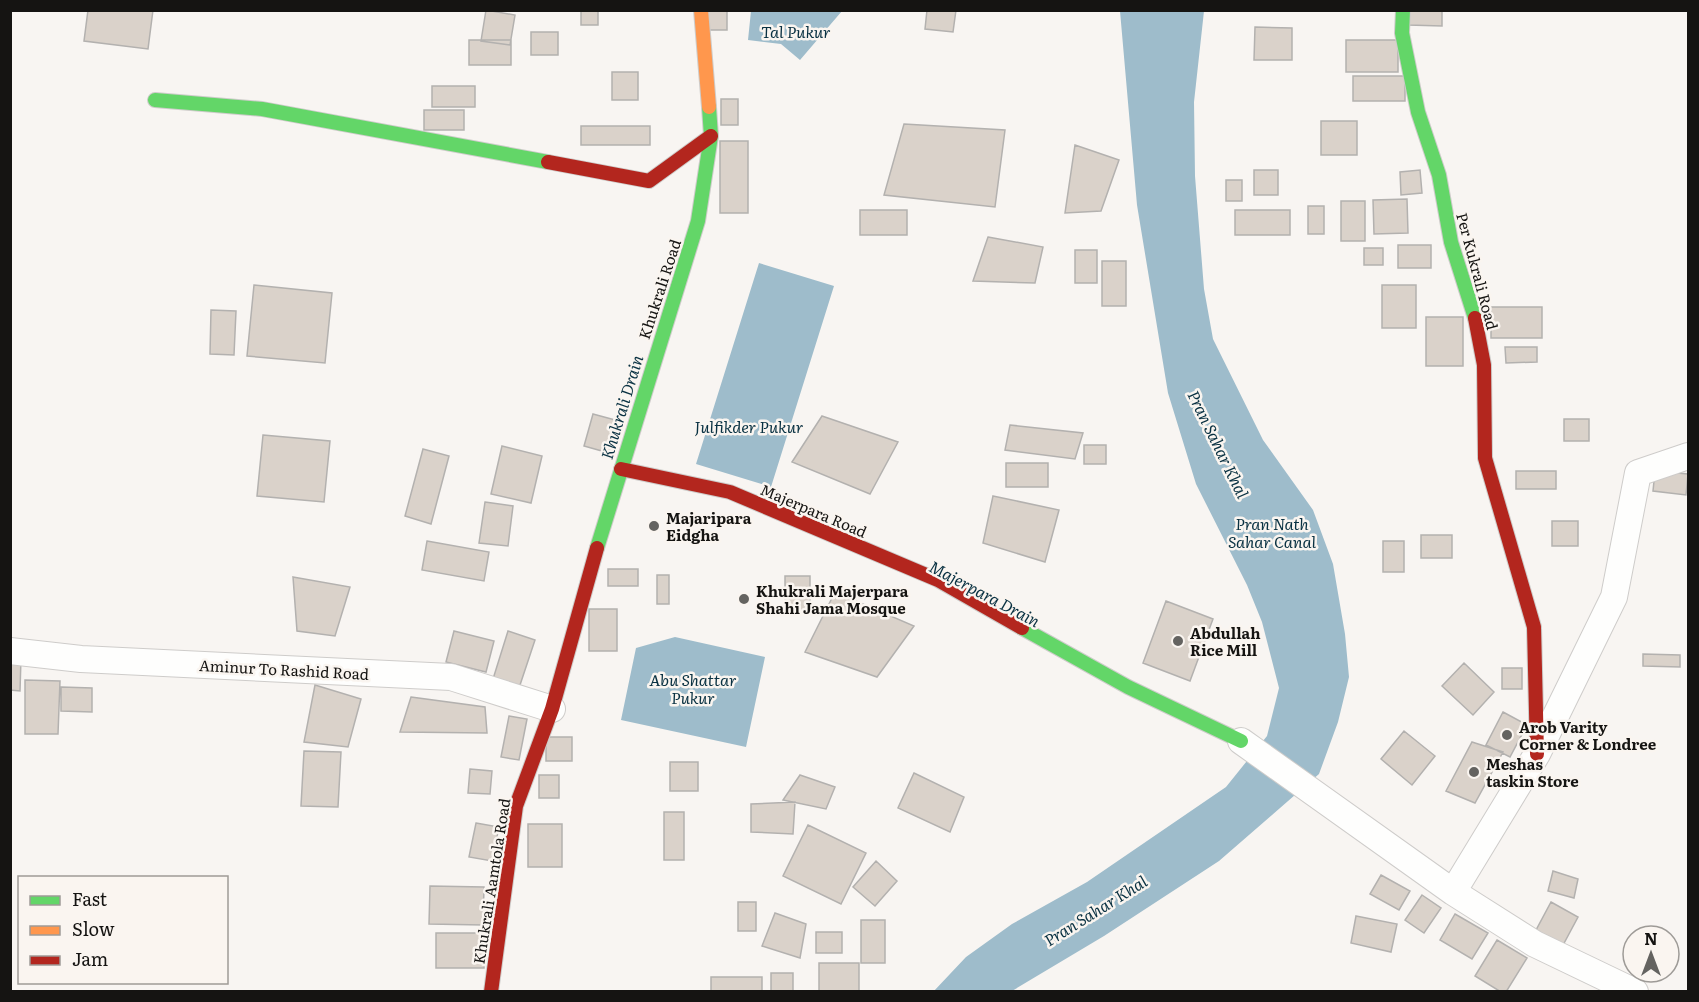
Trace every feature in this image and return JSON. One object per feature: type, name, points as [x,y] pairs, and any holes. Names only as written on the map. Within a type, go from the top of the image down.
[{"type":"street","name":"Khukrali Road","points":[[547,707],[698,221],[711,136],[701,10]]},
{"type":"street","name":"Per Kukrali Road","points":[[1403,10],[1402,33],[1418,112],[1439,175],[1451,242],[1472,302],[1484,365],[1485,458],[1534,627],[1538,754]]},
{"type":"street","points":[[155,100],[262,109],[649,181],[711,136]]},
{"type":"street","points":[[1453,892],[1538,754],[1614,597],[1638,473],[1689,456]]},
{"type":"street","name":"Majerpara Road","points":[[621,469],[730,492],[938,580],[1128,687],[1241,741]]},
{"type":"street","name":"Aminur To Rashid Road","points":[[10,651],[81,659],[451,677],[547,707]]},
{"type":"street","name":"Khukrali Aamtola Road","points":[[491,992],[516,806],[547,707]]},
{"type":"street","points":[[1241,741],[1453,892],[1535,944],[1635,992]]},
{"type":"water","name":"Tal Pukur","points":[[751,10],[842,11],[800,60],[781,44],[748,40]]},
{"type":"water","name":"Pran Nath Sahar Canal","points":[[1120,11],[1204,11],[1194,102],[1195,176],[1204,289],[1213,339],[1263,440],[1313,510],[1333,564],[1345,634],[1349,677],[1338,722],[1319,774],[1219,861],[1104,936],[1012,991],[933,992],[966,957],[1012,924],[1087,882],[1226,787],[1267,736],[1279,688],[1262,622],[1247,585],[1196,484],[1168,393],[1137,205]]},
{"type":"water","name":"Julfikder Pukur","points":[[759,263],[834,286],[771,487],[696,464]]},
{"type":"water","name":"Abu Shattar Pukur","points":[[675,637],[765,657],[746,747],[621,720],[636,648]]},
{"type":"building","points":[[88,10],[153,10],[148,49],[84,41]]},
{"type":"building","points":[[486,10],[515,15],[510,45],[481,41]]},
{"type":"building","points":[[581,10],[598,10],[598,25],[581,25]]},
{"type":"building","points":[[708,10],[727,10],[727,30],[708,30]]},
{"type":"building","points":[[927,10],[956,10],[953,32],[925,29]]},
{"type":"building","points":[[1408,10],[1442,10],[1442,26],[1408,25]]},
{"type":"building","points":[[1255,27],[1292,28],[1292,60],[1254,60]]},
{"type":"building","points":[[531,32],[558,32],[558,55],[531,55]]},
{"type":"building","points":[[469,40],[511,40],[511,65],[469,65]]},
{"type":"building","points":[[1346,40],[1398,40],[1398,72],[1346,72]]},
{"type":"building","points":[[612,72],[638,72],[638,100],[612,100]]},
{"type":"building","points":[[1353,76],[1405,76],[1405,101],[1353,101]]},
{"type":"building","points":[[432,86],[475,86],[475,107],[432,107]]},
{"type":"building","points":[[721,99],[738,99],[738,125],[721,125]]},
{"type":"building","points":[[424,110],[464,110],[464,130],[424,130]]},
{"type":"building","points":[[1321,121],[1357,121],[1357,155],[1321,155]]},
{"type":"building","points":[[904,124],[1005,130],[995,207],[884,195]]},
{"type":"building","points":[[581,126],[650,126],[650,145],[581,145]]},
{"type":"building","points":[[720,141],[748,141],[748,213],[720,213]]},
{"type":"building","points":[[1075,145],[1119,160],[1101,211],[1065,213]]},
{"type":"building","points":[[1254,170],[1278,170],[1278,195],[1254,195]]},
{"type":"building","points":[[1420,170],[1422,193],[1401,195],[1400,172]]},
{"type":"building","points":[[1226,180],[1242,180],[1242,201],[1226,201]]},
{"type":"building","points":[[1407,199],[1408,233],[1374,234],[1373,200]]},
{"type":"building","points":[[1341,201],[1365,201],[1365,241],[1341,241]]},
{"type":"building","points":[[1308,206],[1324,206],[1324,234],[1308,234]]},
{"type":"building","points":[[860,210],[907,210],[907,235],[860,235]]},
{"type":"building","points":[[1235,210],[1290,210],[1290,235],[1235,235]]},
{"type":"building","points":[[988,237],[1043,247],[1035,283],[973,281]]},
{"type":"building","points":[[1398,245],[1431,245],[1431,268],[1398,268]]},
{"type":"building","points":[[1364,248],[1383,248],[1383,265],[1364,265]]},
{"type":"building","points":[[1075,250],[1097,250],[1097,283],[1075,283]]},
{"type":"building","points":[[1102,261],[1126,261],[1126,306],[1102,306]]},
{"type":"building","points":[[254,285],[332,293],[325,363],[247,356]]},
{"type":"building","points":[[1382,285],[1416,285],[1416,328],[1382,328]]},
{"type":"building","points":[[1491,307],[1542,307],[1542,338],[1491,338]]},
{"type":"building","points":[[211,310],[236,311],[234,355],[210,354]]},
{"type":"building","points":[[1426,317],[1463,317],[1463,366],[1426,366]]},
{"type":"building","points":[[1505,347],[1537,347],[1537,362],[1506,363]]},
{"type":"building","points":[[593,414],[619,421],[609,453],[584,446]]},
{"type":"building","points":[[822,416],[898,442],[870,494],[792,462]]},
{"type":"building","points":[[1564,419],[1589,419],[1589,441],[1564,441]]},
{"type":"building","points":[[1010,425],[1083,433],[1075,459],[1005,450]]},
{"type":"building","points":[[263,435],[330,441],[324,502],[257,496]]},
{"type":"building","points":[[1084,445],[1106,445],[1106,464],[1084,464]]},
{"type":"building","points":[[502,446],[542,456],[531,503],[491,494]]},
{"type":"building","points":[[423,449],[449,456],[431,524],[405,516]]},
{"type":"building","points":[[1006,463],[1048,463],[1048,487],[1006,487]]},
{"type":"building","points":[[1516,471],[1556,471],[1556,489],[1516,489]]},
{"type":"building","points":[[1655,471],[1688,474],[1686,495],[1653,491]]},
{"type":"building","points":[[993,496],[1059,510],[1045,562],[983,543]]},
{"type":"building","points":[[485,502],[513,506],[508,546],[479,543]]},
{"type":"building","points":[[1552,521],[1578,521],[1578,546],[1552,546]]},
{"type":"building","points":[[1421,535],[1452,535],[1452,558],[1421,558]]},
{"type":"building","points":[[427,541],[489,552],[484,581],[422,570]]},
{"type":"building","points":[[1383,541],[1404,541],[1404,572],[1383,572]]},
{"type":"building","points":[[608,569],[638,569],[638,586],[608,586]]},
{"type":"building","points":[[657,575],[669,575],[669,604],[657,604]]},
{"type":"building","points":[[785,576],[810,576],[810,612],[785,612]]},
{"type":"building","points":[[293,577],[350,587],[335,636],[297,631]]},
{"type":"building","points":[[835,592],[914,626],[877,677],[805,652]]},
{"type":"building","name":"Abdullah Rice Mill","points":[[1166,601],[1213,619],[1190,681],[1143,663]]},
{"type":"building","points":[[589,609],[617,609],[617,651],[589,651]]},
{"type":"building","points":[[454,631],[494,641],[486,672],[446,662]]},
{"type":"building","points":[[508,631],[535,640],[519,688],[493,679]]},
{"type":"building","points":[[1643,654],[1680,655],[1680,667],[1643,666]]},
{"type":"building","points":[[10,658],[21,658],[20,691],[10,690]]},
{"type":"building","points":[[1464,663],[1494,692],[1473,715],[1442,686]]},
{"type":"building","points":[[1502,668],[1522,668],[1522,689],[1502,689]]},
{"type":"building","points":[[25,680],[60,681],[58,734],[25,734]]},
{"type":"building","points":[[315,685],[361,699],[348,747],[304,742]]},
{"type":"building","points":[[61,687],[92,688],[92,712],[61,711]]},
{"type":"building","points":[[411,697],[485,707],[487,733],[400,732]]},
{"type":"building","name":"Arob Varity Corner & Londree","points":[[1503,712],[1527,725],[1510,757],[1486,745]]},
{"type":"building","points":[[509,716],[527,719],[519,760],[501,757]]},
{"type":"building","points":[[1404,731],[1435,756],[1412,785],[1381,759]]},
{"type":"building","points":[[546,737],[572,737],[572,761],[546,761]]},
{"type":"building","name":"Meshas taskin Store","points":[[1472,742],[1503,752],[1475,803],[1446,791]]},
{"type":"building","points":[[304,751],[341,752],[338,807],[301,806]]},
{"type":"building","points":[[670,762],[698,762],[698,791],[670,791]]},
{"type":"building","points":[[470,769],[492,771],[490,794],[468,793]]},
{"type":"building","points":[[914,773],[964,797],[950,832],[898,808]]},
{"type":"building","points":[[539,775],[559,775],[559,798],[539,798]]},
{"type":"building","points":[[800,775],[835,787],[826,809],[783,800]]},
{"type":"building","points":[[795,802],[793,834],[751,832],[751,804]]},
{"type":"building","points":[[664,812],[684,812],[684,860],[664,860]]},
{"type":"building","points":[[476,823],[499,827],[492,861],[469,857]]},
{"type":"building","points":[[528,824],[562,824],[562,867],[528,867]]},
{"type":"building","points":[[808,825],[866,853],[841,904],[783,876]]},
{"type":"building","points":[[876,861],[897,881],[875,906],[853,887]]},
{"type":"building","points":[[1553,871],[1578,879],[1574,898],[1548,891]]},
{"type":"building","points":[[1381,875],[1410,891],[1399,910],[1370,894]]},
{"type":"building","points":[[430,886],[484,887],[483,925],[429,924]]},
{"type":"building","points":[[1422,895],[1441,908],[1424,933],[1405,920]]},
{"type":"building","points":[[738,902],[756,902],[756,931],[738,931]]},
{"type":"building","points":[[1551,902],[1578,917],[1562,947],[1535,932]]},
{"type":"building","points":[[775,913],[806,924],[800,958],[762,946]]},
{"type":"building","points":[[1455,914],[1488,933],[1472,959],[1440,940]]},
{"type":"building","points":[[1356,916],[1397,924],[1391,952],[1351,943]]},
{"type":"building","points":[[861,920],[885,920],[885,963],[861,963]]},
{"type":"building","points":[[816,932],[842,932],[842,953],[816,953]]},
{"type":"building","points":[[436,933],[484,933],[484,968],[436,968]]},
{"type":"building","points":[[1497,940],[1527,958],[1506,992],[1501,992],[1475,976]]},
{"type":"building","points":[[819,963],[859,963],[859,992],[819,992]]},
{"type":"building","points":[[771,973],[793,973],[793,992],[771,992]]},
{"type":"building","points":[[711,977],[762,977],[762,992],[711,992]]},
{"type":"traffic: fast","points":[[1403,10],[1402,33],[1418,112],[1439,175],[1451,242],[1475,318]]},
{"type":"traffic: fast","points":[[155,100],[262,109],[548,162]]},
{"type":"traffic: fast","points":[[597,548],[698,221],[711,136],[709,107]]},
{"type":"traffic: fast","points":[[1022,628],[1128,687],[1241,741]]},
{"type":"traffic: slow","points":[[701,10],[709,107]]},
{"type":"traffic: jam","points":[[548,162],[649,181],[711,136]]},
{"type":"traffic: jam","points":[[1475,318],[1484,365],[1485,458],[1534,627],[1537,754]]},
{"type":"traffic: jam","points":[[621,469],[730,492],[938,580],[1022,628]]},
{"type":"traffic: jam","points":[[491,992],[516,806],[552,709],[597,548]]},
{"type":"place","name":"Majaripara Eidgha","points":[[654,526]]},
{"type":"place","name":"Khukrali Majerpara Shahi Jama Mosque","points":[[744,599]]},
{"type":"place","name":"Abdullah Rice Mill","points":[[1178,641]]},
{"type":"place","name":"Arob Varity Corner & Londree","points":[[1507,735]]},
{"type":"place","name":"Meshas taskin Store","points":[[1474,772]]},
{"type":"water label","name":"Khukrali Drain","points":[[621,407]]},
{"type":"water label","name":"Pran Sahar Khal","points":[[1219,444]]},
{"type":"water label","name":"Majerpara Drain","points":[[985,593]]},
{"type":"water label","name":"Pran Sahar Khal","points":[[1095,910]]}]
